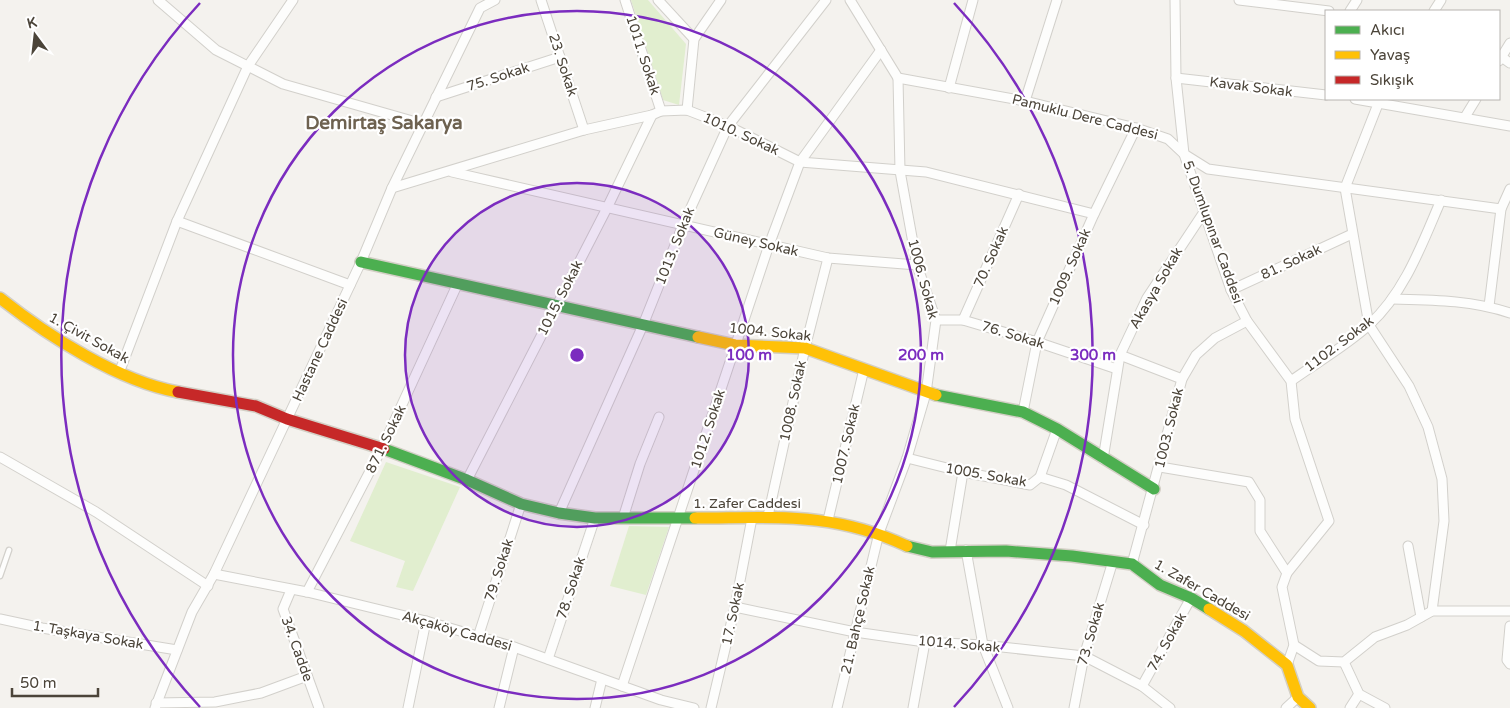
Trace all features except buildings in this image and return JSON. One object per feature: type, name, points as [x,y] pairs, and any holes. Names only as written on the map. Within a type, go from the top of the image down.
[{"type":"street","points":[[158,0],[216,50],[284,84],[423,124]]},
{"type":"street","points":[[119,373],[178,222],[248,66],[294,0]]},
{"type":"street","name":"Hastane Caddesi","points":[[155,706],[192,612],[214,574],[361,262],[392,188],[480,8],[495,0]]},
{"type":"street","name":"23. Sokak","points":[[541,0],[584,130]]},
{"type":"street","name":"1011. Sokak","points":[[625,0],[661,110]]},
{"type":"street","points":[[658,0],[694,39]]},
{"type":"street","points":[[687,110],[694,39],[721,0]]},
{"type":"street","name":"1013. Sokak","points":[[559,513],[643,325],[683,224],[728,126],[826,0]]},
{"type":"street","points":[[850,0],[898,78]]},
{"type":"street","points":[[949,88],[973,0]]},
{"type":"street","points":[[1025,101],[1057,0]]},
{"type":"street","name":"5. Dumlupınar Caddesi","points":[[1175,0],[1176,78],[1184,154],[1231,290],[1247,320],[1291,381],[1295,419],[1329,521],[1288,573],[1282,587],[1294,645]]},
{"type":"street","points":[[1239,0],[1294,3],[1325,10]]},
{"type":"street","points":[[1437,10],[1442,0]]},
{"type":"street","points":[[1510,43],[1500,57],[1510,63]]},
{"type":"street","name":"1012. Sokak","points":[[622,686],[735,345],[800,162],[881,50]]},
{"type":"street","name":"75. Sokak","points":[[436,97],[560,57]]},
{"type":"street","name":"Pamuklu Dere Caddesi","points":[[898,78],[1025,101],[1136,128],[1168,139],[1184,154],[1208,169],[1502,209]]},
{"type":"street","name":"1006. Sokak","points":[[879,533],[907,458],[926,393],[936,320],[917,265],[900,171],[898,78]]},
{"type":"street","name":"Kavak Sokak","points":[[1176,78],[1325,96]]},
{"type":"street","points":[[1432,611],[1444,521],[1442,479],[1428,427],[1409,386],[1369,325],[1345,188],[1378,100],[1510,126]]},
{"type":"street","points":[[1464,117],[1475,100]]},
{"type":"street","name":"1010. Sokak","points":[[392,188],[452,172],[584,130],[652,115],[661,110],[687,110],[728,126],[800,162],[926,172],[1094,214]]},
{"type":"street","name":"1015. Sokak","points":[[467,480],[607,208],[652,115]]},
{"type":"street","name":"1009. Sokak","points":[[1022,412],[1037,342],[1094,214],[1136,128]]},
{"type":"street","name":"Güney Sokak","points":[[452,172],[828,258],[917,265]]},
{"type":"street","points":[[1489,306],[1502,209],[1510,189]]},
{"type":"street","name":"70. Sokak","points":[[963,320],[1018,194]]},
{"type":"street","name":"1102. Sokak","points":[[1291,381],[1369,325],[1392,299],[1413,266],[1441,200]]},
{"type":"street","name":"Akasya Sokak","points":[[1103,459],[1120,355],[1147,298],[1204,212]]},
{"type":"street","points":[[178,222],[350,285]]},
{"type":"street","name":"81. Sokak","points":[[1231,290],[1352,234]]},
{"type":"street","name":"1008. Sokak","points":[[768,516],[805,348],[828,258]]},
{"type":"street","name":"1004. Sokak","points":[[361,262],[735,345],[805,348],[926,393],[1022,412],[1057,429],[1154,489]]},
{"type":"street","name":"871. Sokak","points":[[307,592],[382,448],[458,283]]},
{"type":"street","name":"1. Çivit Sokak","points":[[0,298],[34,325],[119,373],[167,390],[256,406],[287,419]]},
{"type":"street","points":[[1392,299],[1456,301],[1489,306],[1510,314]]},
{"type":"street","name":"76. Sokak","points":[[936,320],[963,320],[1037,342],[1117,370]]},
{"type":"street","name":"1003. Sokak","points":[[1132,564],[1160,467],[1182,379],[1196,355],[1215,338],[1247,320]]},
{"type":"street","points":[[1120,355],[1182,379]]},
{"type":"street","name":"1007. Sokak","points":[[828,520],[864,369]]},
{"type":"street","points":[[623,518],[640,464],[659,417]]},
{"type":"street","name":"1. Zafer Caddesi","points":[[287,419],[382,448],[467,480],[520,504],[559,513],[594,518],[752,518],[768,516],[828,520],[879,533],[909,547],[932,552],[966,550],[1006,551],[1132,564],[1160,586],[1191,598],[1244,631],[1287,665]]},
{"type":"street","points":[[1040,477],[1057,429]]},
{"type":"street","points":[[0,457],[96,512],[208,586]]},
{"type":"street","name":"1005. Sokak","points":[[907,458],[963,472],[1030,485],[1040,477],[1066,485],[1144,525]]},
{"type":"street","points":[[1160,467],[1249,482],[1260,500],[1260,531],[1288,573]]},
{"type":"street","points":[[950,551],[963,472]]},
{"type":"street","name":"79. Sokak","points":[[478,637],[520,504]]},
{"type":"street","name":"78. Sokak","points":[[548,659],[594,518]]},
{"type":"street","name":"17. Sokak","points":[[711,708],[735,607],[752,518]]},
{"type":"street","name":"21. Bahçe Sokak","points":[[837,708],[879,533]]},
{"type":"street","points":[[1408,546],[1422,617]]},
{"type":"street","points":[[966,550],[983,645],[1008,708]]},
{"type":"street","name":"73. Sokak","points":[[1074,708],[1084,656],[1113,561]]},
{"type":"street","name":"Akçaköy Caddesi","points":[[214,574],[307,592],[426,621],[548,659],[622,686],[660,704],[694,708]]},
{"type":"street","name":"34. Cadde","points":[[291,590],[283,609],[319,708]]},
{"type":"street","name":"74. Sokak","points":[[1142,686],[1191,598]]},
{"type":"street","name":"1014. Sokak","points":[[735,607],[855,632],[925,642],[983,645],[1084,656],[1142,686],[1170,708]]},
{"type":"street","points":[[1310,708],[1298,696],[1287,665],[1294,645],[1319,661],[1344,662],[1375,637],[1407,625],[1432,611],[1510,611]]},
{"type":"street","name":"1. Taşkaya Sokak","points":[[0,619],[42,628],[177,650]]},
{"type":"street","points":[[408,708],[426,621]]},
{"type":"street","points":[[1510,626],[1507,660],[1510,664]]},
{"type":"street","points":[[913,708],[925,642]]},
{"type":"street","points":[[499,708],[514,647]]},
{"type":"street","points":[[1344,662],[1359,694],[1385,708]]},
{"type":"street","points":[[155,706],[215,702],[261,693],[307,676]]},
{"type":"street","points":[[595,708],[602,679]]},
{"type":"street","points":[[1350,708],[1359,694]]},
{"type":"street","points":[[1286,708],[1298,696]]},
{"type":"lane","points":[[0,576],[8,550]]},
{"type":"green space","points":[[631,0],[648,0],[686,44],[679,105],[663,100]]},
{"type":"green space","points":[[386,462],[460,487],[413,591],[396,587],[405,561],[350,541]]},
{"type":"green space","points":[[629,526],[669,527],[646,595],[610,586]]},
{"type":"traffic: fast","points":[[361,262],[698,337]]},
{"type":"traffic: fast","points":[[936,395],[1023,412],[1057,429],[1154,489]]},
{"type":"traffic: fast","points":[[384,449],[467,480],[521,504],[559,513],[595,518],[695,518]]},
{"type":"traffic: fast","points":[[907,546],[932,552],[1006,551],[1072,556],[1132,564],[1160,585],[1191,598],[1209,609]]},
{"type":"traffic: slow","points":[[0,298],[62,342],[85,355],[132,378],[178,392]]},
{"type":"traffic: slow","points":[[698,337],[735,345],[805,348],[936,395]]},
{"type":"traffic: slow","points":[[695,518],[777,518],[828,522],[880,535],[907,546]]},
{"type":"traffic: slow","points":[[1209,609],[1244,631],[1287,665],[1298,697],[1310,708]]},
{"type":"traffic: jam","points":[[178,392],[256,406],[287,419],[384,449]]},
{"type":"district","name":"Demirtaş Sakarya","points":[[384,123]]}]
